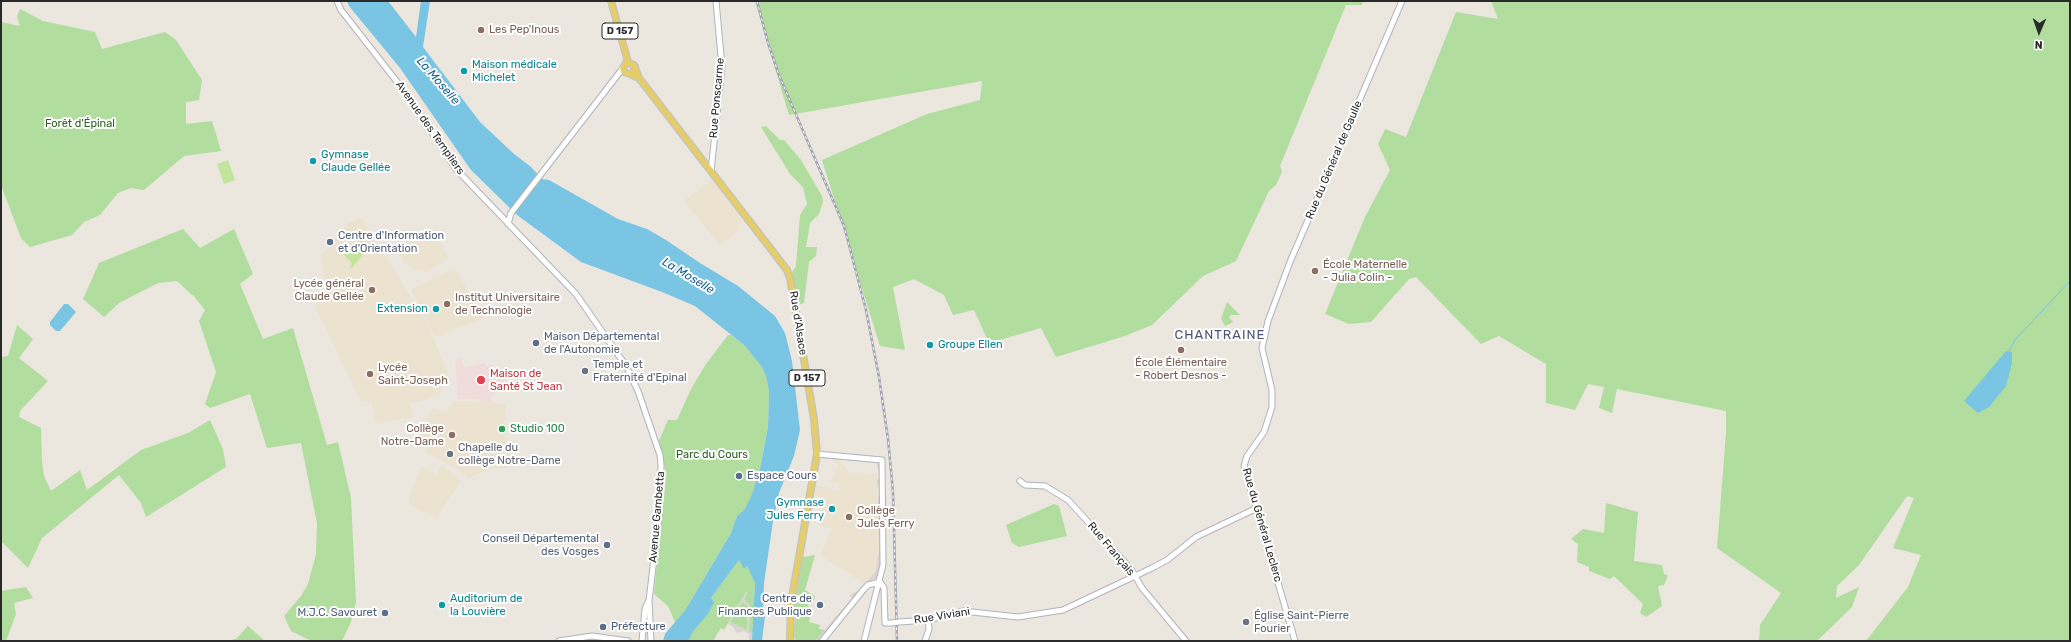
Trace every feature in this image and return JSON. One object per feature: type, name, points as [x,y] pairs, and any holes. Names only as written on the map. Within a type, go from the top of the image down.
[{"type":"main road","name":"D 157","points":[[611,1],[628,62]]},
{"type":"main road","points":[[628,73],[633,72],[635,68],[628,62],[624,64],[623,68],[628,73],[640,78]]},
{"type":"main road","name":"Rue d'Alsace","points":[[635,68],[640,78],[788,273],[812,404],[817,454],[791,603],[790,640]]},
{"type":"street","name":"Avenue des Templiers","points":[[338,1],[341,10],[405,92],[456,169],[565,282]]},
{"type":"street","name":"Rue Ponscarme","points":[[710,171],[722,67],[716,1]]},
{"type":"street","name":"Rue du Général de Gaulle","points":[[1268,320],[1290,262],[1402,1]]},
{"type":"street","points":[[508,224],[511,213],[623,68]]},
{"type":"street","points":[[614,79],[628,73]]},
{"type":"street","name":"Avenue Gambetta","points":[[565,282],[576,294],[626,366],[646,410],[660,455],[662,471],[660,507],[649,601],[651,641]]},
{"type":"street","name":"Rue du Général Leclerc","points":[[1268,320],[1262,348],[1272,390],[1272,407],[1264,432],[1246,456],[1244,462],[1295,641]]},
{"type":"street","points":[[817,454],[882,460],[884,553],[880,582],[864,641]]},
{"type":"street","name":"Rue Français","points":[[1020,481],[1024,485],[1045,486],[1065,498],[1103,536],[1135,576],[1145,592],[1186,641]]},
{"type":"street","name":"Rue Viviani","points":[[884,595],[885,623],[928,620],[962,611],[1018,617],[1063,610],[1167,560],[1196,537],[1257,508]]},
{"type":"street","points":[[822,641],[864,589],[868,585],[880,582]]},
{"type":"street","points":[[880,582],[884,588],[884,595]]},
{"type":"street","points":[[864,589],[870,588],[877,592],[881,591],[884,595]]},
{"type":"street","name":"Avenue Gambetta","points":[[642,641],[645,608],[649,601]]},
{"type":"street","points":[[925,641],[930,629],[928,620]]},
{"type":"street","points":[[559,641],[586,637],[628,641]]},
{"type":"shaded area","points":[[712,180],[743,221],[738,226],[740,229],[720,245],[684,201]]},
{"type":"shaded area","points":[[362,218],[428,325],[448,374],[439,394],[410,404],[412,418],[376,423],[371,401],[361,402],[316,308],[327,288],[320,258],[348,223]]},
{"type":"shaded area","points":[[431,228],[449,259],[425,272],[414,270],[413,267],[405,263],[396,248],[398,240],[404,236]]},
{"type":"shaded area","name":"Institut Universitaire de Technologie","points":[[451,269],[456,270],[483,319],[435,337],[411,290]]},
{"type":"shaded area","name":"Maison de Santé St Jean","points":[[461,358],[464,368],[485,363],[486,366],[493,365],[494,369],[504,367],[504,388],[498,388],[491,398],[491,403],[480,402],[479,399],[458,399],[455,360]]},
{"type":"shaded area","points":[[455,401],[505,404],[508,468],[488,469],[468,479],[461,471],[425,452],[430,445],[416,438],[433,408],[445,413]]},
{"type":"shaded area","points":[[821,457],[878,462],[880,463],[881,480],[877,487],[877,480],[880,479],[877,463],[821,458],[795,602],[795,641],[793,636],[794,602]]},
{"type":"shaded area","name":"Collège Jules Ferry","points":[[832,459],[839,459],[850,474],[877,473],[880,544],[876,571],[865,584],[820,555],[832,529],[818,525],[825,498],[815,496],[815,488],[816,485],[839,490],[839,484],[831,482],[838,465]]},
{"type":"shaded area","points":[[442,465],[461,481],[436,518],[409,505],[409,499],[421,466],[437,474]]},
{"type":"shaded area","points":[[878,496],[881,502],[879,503],[881,521],[879,579],[872,580],[865,586],[825,634],[819,640],[815,641],[852,598],[850,595],[861,589],[876,571],[880,544]]},
{"type":"shaded area","points":[[746,592],[747,593],[744,600],[750,605],[749,631],[753,634],[752,641],[749,641],[749,634],[744,631],[737,633],[733,627],[728,624]],"holes":[[[742,602],[748,606],[747,630],[730,622]]]},
{"type":"green space","points":[[755,1],[1363,1],[1362,5],[1346,5],[1280,166],[1282,172],[1276,185],[1269,191],[1236,261],[1203,276],[1152,325],[1125,336],[1056,357],[1041,328],[989,343],[974,310],[953,315],[944,295],[914,279],[893,287],[905,350],[880,346],[822,160],[927,114],[980,100],[982,81],[789,115]]},
{"type":"green space","points":[[1491,1],[2070,1],[2070,641],[1866,641],[1908,587],[1921,555],[1893,548],[1914,498],[1907,496],[1859,565],[1837,586],[1836,598],[1859,587],[1852,607],[1817,641],[1759,641],[1760,625],[1781,593],[1717,548],[1726,433],[1726,411],[1617,389],[1612,413],[1599,408],[1604,387],[1588,384],[1575,410],[1546,403],[1546,364],[1499,336],[1481,344],[1416,277],[1409,279],[1371,322],[1349,324],[1325,314],[1365,217],[1390,170],[1378,144],[1385,129],[1406,137],[1456,12],[1498,19]]},
{"type":"green space","name":"Forêt d'Épinal","points":[[20,9],[43,21],[95,32],[102,49],[165,32],[176,40],[202,80],[199,100],[186,102],[186,124],[212,121],[221,151],[184,156],[144,190],[131,188],[118,193],[100,215],[84,222],[72,235],[30,247],[21,238],[1,185],[1,22],[20,26],[17,17]]},
{"type":"green space","points":[[766,126],[780,140],[784,140],[801,160],[822,196],[823,202],[819,214],[810,223],[806,247],[817,247],[816,256],[809,262],[804,303],[798,305],[792,272],[796,266],[800,215],[807,204],[803,187],[790,174],[761,127]]},
{"type":"green space","points":[[228,160],[235,180],[224,184],[217,164]]},
{"type":"green space","points":[[183,229],[200,248],[234,229],[253,274],[240,284],[263,339],[293,328],[327,445],[338,442],[351,498],[356,602],[351,622],[342,641],[314,641],[307,639],[291,631],[284,616],[301,596],[308,584],[316,554],[317,523],[301,443],[267,448],[250,394],[210,408],[205,404],[216,372],[199,321],[205,310],[193,295],[177,281],[158,283],[119,303],[104,317],[83,299],[99,263]]},
{"type":"green space","points":[[362,240],[367,244],[367,249],[351,269],[350,266],[352,264],[344,255],[356,242]]},
{"type":"green space","points":[[1227,302],[1240,315],[1231,315],[1229,317],[1233,322],[1225,326],[1221,319]]},
{"type":"green space","points":[[17,325],[33,339],[19,358],[48,381],[20,411],[19,417],[41,428],[44,476],[51,491],[80,470],[87,490],[141,450],[188,433],[210,420],[223,449],[226,467],[146,517],[141,503],[119,475],[42,538],[28,568],[1,541],[1,357],[8,356]]},
{"type":"green space","name":"Parc du Cours","points":[[728,335],[731,335],[744,345],[762,367],[766,376],[769,392],[768,427],[760,469],[751,498],[744,510],[737,516],[731,533],[686,609],[675,622],[668,606],[654,594],[665,486],[665,468],[659,441],[668,420],[677,420],[691,389],[706,364]]},
{"type":"green space","points":[[1606,503],[1638,512],[1634,561],[1662,565],[1664,574],[1668,575],[1664,585],[1658,586],[1662,606],[1646,617],[1640,613],[1643,604],[1614,576],[1610,579],[1589,571],[1589,567],[1577,562],[1578,544],[1571,539],[1583,529],[1604,533]]},
{"type":"green space","points":[[1054,504],[1059,506],[1067,536],[1019,547],[1012,543],[1006,525]]},
{"type":"green space","points":[[815,555],[805,590],[815,596],[814,601],[812,598],[806,602],[812,611],[809,622],[820,625],[819,629],[826,630],[815,641],[796,641],[794,636],[795,602],[803,557]]},
{"type":"green space","points":[[739,560],[747,566],[755,583],[753,634],[749,632],[750,605],[744,600],[747,593],[746,592],[724,630],[721,628],[713,641],[688,641],[693,630],[708,614],[711,598]]},
{"type":"green space","points":[[26,587],[33,598],[14,603],[16,614],[6,641],[1,641],[1,591]]},
{"type":"green space","points":[[742,602],[748,606],[747,630],[730,622]]},
{"type":"green space","points":[[248,626],[265,641],[225,641],[236,639]]},
{"type":"water","name":"La Moselle","points":[[347,1],[388,1],[416,37],[421,1],[430,1],[423,47],[480,122],[514,154],[531,167],[542,179],[549,180],[618,219],[647,229],[666,240],[738,286],[775,316],[785,333],[792,361],[800,430],[794,456],[779,493],[773,521],[764,583],[763,614],[765,616],[762,641],[752,641],[755,583],[747,566],[744,569],[739,560],[711,598],[714,602],[708,614],[694,630],[688,641],[663,641],[665,634],[686,609],[731,533],[737,516],[744,510],[751,497],[760,469],[768,427],[769,392],[766,376],[762,367],[744,345],[695,306],[581,262],[517,215],[471,170],[400,68],[349,6]]},
{"type":"water","points":[[64,304],[68,304],[76,312],[60,331],[56,331],[50,325],[50,322]]},
{"type":"water","points":[[2006,351],[2012,352],[2012,363],[2006,386],[1989,407],[1978,413],[1964,401]]},
{"type":"waterway","points":[[2009,351],[2015,340],[2070,281]]},
{"type":"railway","points":[[757,1],[768,43],[779,75],[844,226],[866,310],[879,377],[888,439],[893,492],[897,641]]},
{"type":"place","name":"Les Pep'Inous","points":[[481,30]]},
{"type":"place","name":"Maison médicale Michelet","points":[[464,71]]},
{"type":"place","name":"Gymnase Claude Gellée","points":[[313,161]]},
{"type":"place","name":"Centre d'Information et d'Orientation","points":[[330,242]]},
{"type":"place","name":"École Maternelle - Julia Colin -","points":[[1315,271]]},
{"type":"place","name":"Lycée général Claude Gellée","points":[[372,290]]},
{"type":"place","name":"Institut Universitaire de Technologie","points":[[447,304]]},
{"type":"place","name":"Extension","points":[[436,309]]},
{"type":"place","name":"Maison Départemental de l'Autonomie","points":[[536,343]]},
{"type":"place","name":"Groupe Ellen","points":[[930,345]]},
{"type":"place","name":"École Élémentaire - Robert Desnos -","points":[[1181,350]]},
{"type":"place","name":"Temple et Fraternité d'Epinal","points":[[585,371]]},
{"type":"place","name":"Lycée Saint-Joseph","points":[[370,374]]},
{"type":"place","name":"Maison de Santé St Jean","points":[[481,380]]},
{"type":"place","name":"Studio 100","points":[[502,429]]},
{"type":"place","name":"Collège Notre-Dame","points":[[452,435]]},
{"type":"place","name":"Chapelle du collège Notre-Dame","points":[[450,454]]},
{"type":"place","name":"Espace Cours","points":[[739,476]]},
{"type":"place","name":"Gymnase Jules Ferry","points":[[832,509]]},
{"type":"place","name":"Collège Jules Ferry","points":[[849,517]]},
{"type":"place","name":"Conseil Départemental des Vosges","points":[[607,545]]},
{"type":"place","name":"Auditorium de la Louvière","points":[[442,605]]},
{"type":"place","name":"Centre de Finances Publique","points":[[820,605]]},
{"type":"place","name":"M.J.C. Savouret","points":[[385,613]]},
{"type":"place","name":"Église Saint-Pierre Fourier","points":[[1246,622]]},
{"type":"place","name":"Préfecture","points":[[603,627]]},
{"type":"district","name":"CHANTRAINE","points":[[1220,335]]}]
